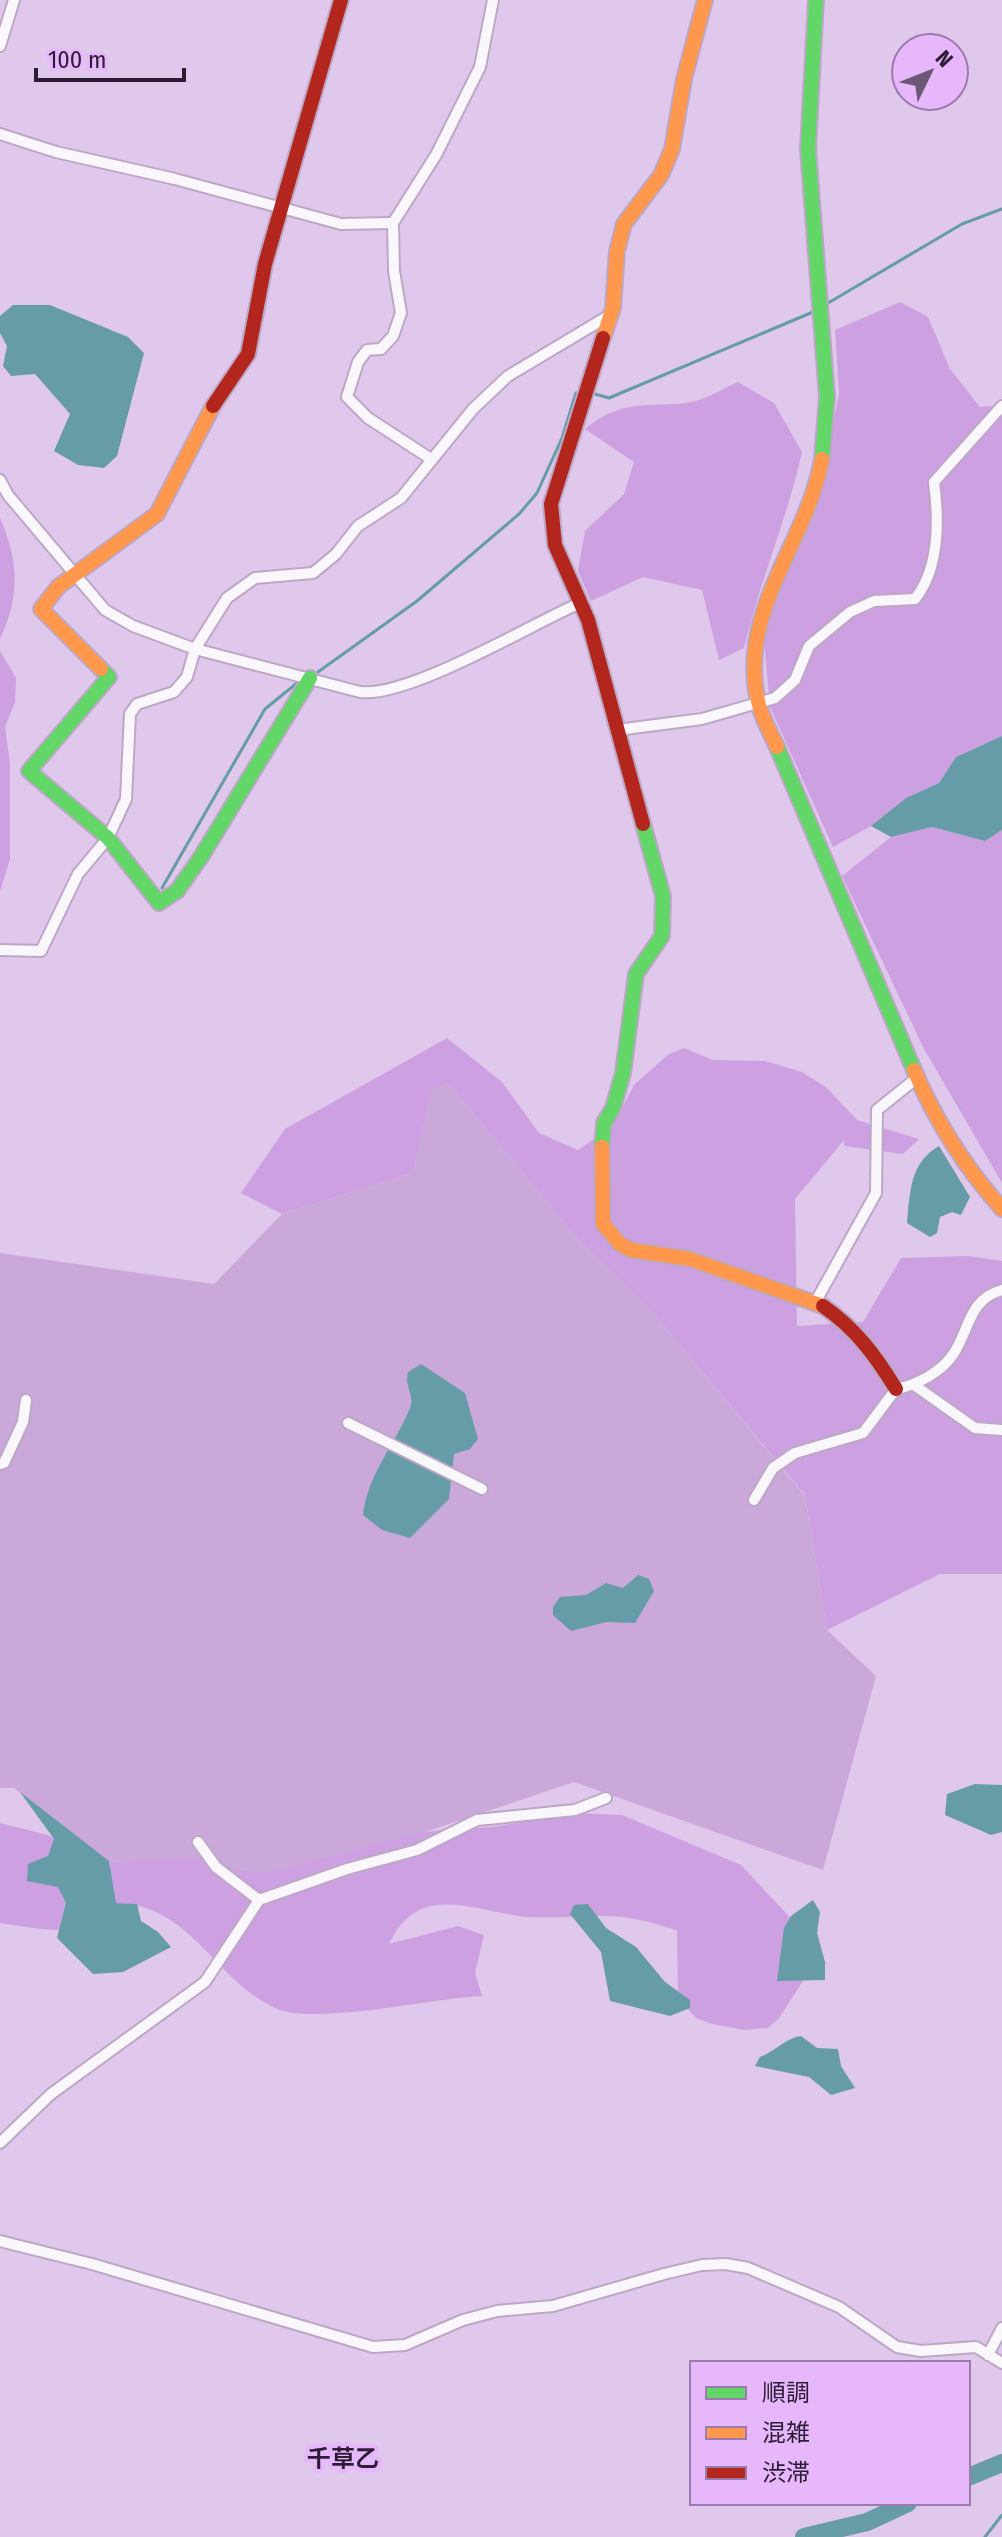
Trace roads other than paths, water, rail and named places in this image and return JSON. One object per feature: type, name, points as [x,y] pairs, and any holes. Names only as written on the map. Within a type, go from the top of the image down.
[{"type":"street","points":[[0,46],[14,0]]},
{"type":"street","points":[[310,678],[177,891],[159,903],[108,838],[29,771],[109,677],[41,609],[58,587],[157,514],[207,415],[248,354],[265,264],[341,0]]},
{"type":"street","points":[[431,459],[368,418],[347,397],[358,362],[367,350],[381,349],[393,336],[401,313],[394,271],[393,223],[436,155],[480,67],[493,0]]},
{"type":"street","points":[[705,0],[684,79],[672,149],[661,175],[624,224],[610,315],[551,504],[555,545],[588,620],[664,908],[662,936],[636,974],[623,1073],[613,1108],[604,1123],[601,1180],[603,1224],[620,1244],[631,1250],[690,1259],[816,1301],[845,1321],[871,1348],[896,1389]]},
{"type":"street","points":[[816,0],[807,105],[809,177],[827,397],[826,430],[815,490],[756,623],[752,679],[758,703],[948,1141],[1002,1209]]},
{"type":"street","points":[[0,134],[56,152],[175,179],[341,224],[393,223]]},
{"type":"street","points":[[0,950],[41,951],[78,874],[108,838],[126,799],[130,714],[137,704],[174,692],[187,677],[195,649],[235,591],[255,578],[313,573],[336,554],[358,526],[401,498],[473,409],[508,376],[610,315]]},
{"type":"street","points":[[617,730],[702,719],[758,703],[786,691],[809,646],[850,612],[874,601],[915,599],[925,586],[934,559],[934,482],[1002,406]]},
{"type":"street","points":[[0,480],[8,495],[77,573],[105,610],[133,626],[195,649],[377,694],[459,663],[580,603]]},
{"type":"street","points":[[816,1301],[876,1193],[877,1110],[918,1077]]},
{"type":"street","points":[[754,1500],[773,1468],[795,1453],[863,1433],[896,1389],[914,1385],[948,1362],[971,1313],[982,1299],[1002,1290]]},
{"type":"street","points":[[914,1385],[975,1428],[1002,1430]]},
{"type":"street","points":[[0,1464],[4,1463],[23,1422],[26,1400]]},
{"type":"street","points":[[348,1423],[482,1489]]},
{"type":"street","points":[[0,2143],[51,2094],[205,1982],[259,1900],[347,1869],[417,1850],[477,1820],[575,1810],[606,1798]]},
{"type":"street","points":[[198,1842],[216,1867],[259,1900]]},
{"type":"street","points":[[0,2241],[92,2264],[373,2347],[405,2345],[463,2320],[497,2311],[553,2306],[664,2274],[702,2265],[726,2264],[748,2268],[839,2307],[897,2347],[921,2351],[976,2347],[1002,2363]]},
{"type":"street","points":[[988,2355],[1002,2328]]},
{"type":"waterway","points":[[823,306],[962,224],[1002,209]]},
{"type":"waterway","points":[[591,393],[609,398],[813,312]]},
{"type":"waterway","points":[[318,672],[417,601],[519,514],[537,493],[562,438],[576,393]]},
{"type":"waterway","points":[[162,888],[265,709],[297,683]]},
{"type":"waterway","points":[[970,2476],[1002,2463]]},
{"type":"waterway","points":[[804,2537],[867,2522],[904,2505]]},
{"type":"waterway","points":[[985,2537],[1002,2515]]},
{"type":"district","name":"千草乙","points":[[343,2459]]}]
